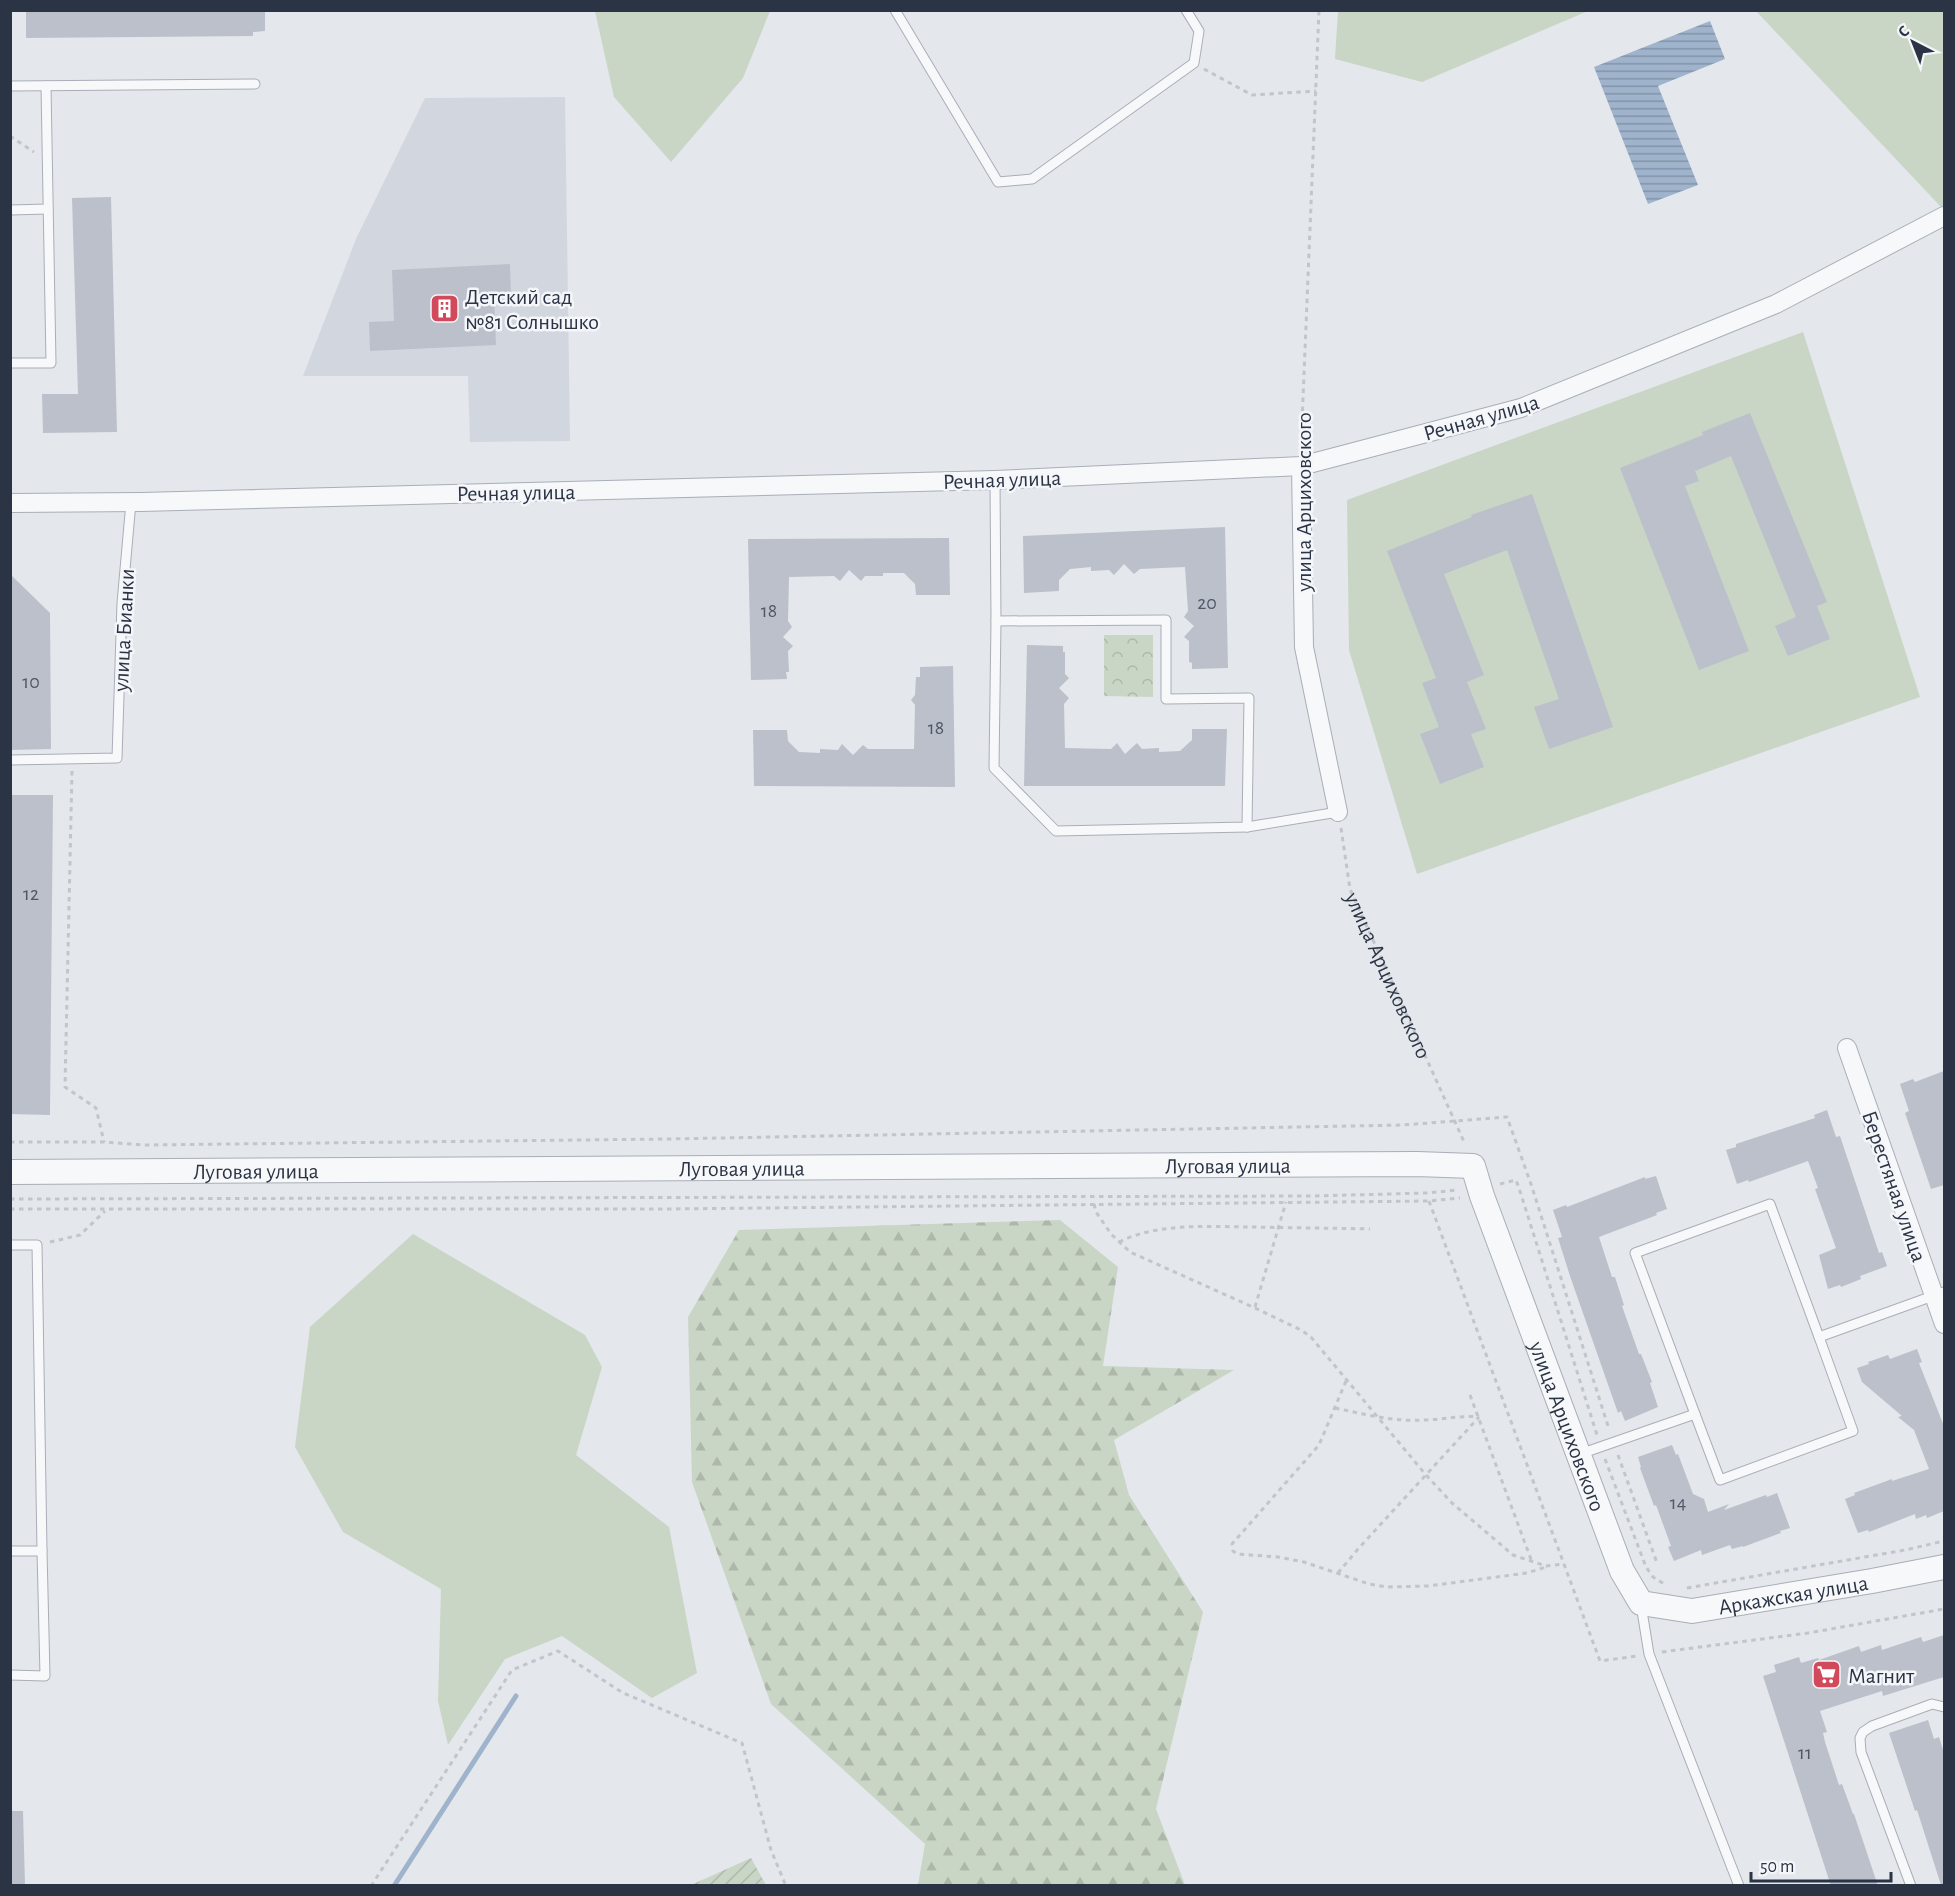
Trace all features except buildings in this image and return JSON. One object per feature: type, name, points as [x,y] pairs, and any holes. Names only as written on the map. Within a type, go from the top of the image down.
[{"type":"street","name":"Речная улица","points":[[10,503],[131,502],[995,480],[1301,466],[1521,408],[1776,304],[1944,216]]},
{"type":"street","name":"улица Арциховского","points":[[1301,466],[1304,647],[1338,812]]},
{"type":"street","name":"Берестяная улица","points":[[1847,1048],[1939,1294],[1944,1324]]},
{"type":"street","name":"Луговая улица","points":[[10,1172],[1416,1164],[1478,1183]]},
{"type":"street","name":"улица Арциховского","points":[[1478,1183],[1622,1571],[1641,1603]]},
{"type":"street","name":"Аркажская улица","points":[[1641,1603],[1692,1611],[1944,1567]]},
{"type":"lane","points":[[895,10],[998,182],[1032,179],[1194,63],[1199,31],[1186,10]]},
{"type":"lane","points":[[10,86],[255,84]]},
{"type":"lane","points":[[10,363],[51,363],[46,86]]},
{"type":"lane","points":[[10,210],[48,209]]},
{"type":"lane","points":[[995,480],[994,768],[1056,831],[1247,827],[1338,812]]},
{"type":"lane","name":"улица Бианки","points":[[72,759],[117,758],[122,603],[131,502]]},
{"type":"lane","points":[[996,621],[1166,620],[1166,699],[1249,698],[1247,827]]},
{"type":"lane","points":[[10,760],[72,759]]},
{"type":"lane","points":[[1770,1204],[1819,1337],[1853,1431],[1720,1480],[1635,1253],[1770,1204]]},
{"type":"lane","points":[[10,1245],[37,1245],[45,1676],[10,1675]]},
{"type":"lane","points":[[1819,1337],[1939,1294]]},
{"type":"lane","points":[[1577,1454],[1695,1414]]},
{"type":"lane","points":[[10,1551],[42,1551]]},
{"type":"lane","name":"улица Арциховского","points":[[1641,1603],[1649,1654],[1739,1886]]},
{"type":"lane","points":[[1911,1886],[1861,1752],[1860,1738],[1863,1732],[1872,1726],[1912,1711],[1932,1704],[1944,1707]]},
{"type":"path","name":"улица Арциховского","points":[[1301,466],[1319,10]]},
{"type":"path","points":[[1194,63],[1252,95],[1316,90]]},
{"type":"path","points":[[10,135],[47,161]]},
{"type":"path","points":[[72,759],[65,1087],[96,1108],[104,1142]]},
{"type":"path","name":"улица Арциховского","points":[[1338,812],[1350,889],[1456,1121],[1478,1183]]},
{"type":"path","points":[[10,1199],[1312,1196],[1427,1193],[1478,1183],[1516,1180],[1601,1446],[1646,1567],[1653,1577],[1671,1588]]},
{"type":"path","points":[[10,1209],[105,1211],[145,1209],[680,1209],[1429,1201],[1478,1183]]},
{"type":"path","points":[[1254,1308],[1286,1202]]},
{"type":"path","points":[[1094,1204],[1100,1218],[1119,1242],[1142,1258],[1254,1308],[1310,1336],[1346,1382],[1452,1503],[1506,1550],[1546,1566]]},
{"type":"path","points":[[37,1245],[80,1235],[105,1211]]},
{"type":"path","points":[[1119,1242],[1145,1233],[1173,1229],[1370,1229]]},
{"type":"path","points":[[1346,1382],[1319,1445],[1231,1546],[1233,1551],[1237,1554],[1295,1561],[1369,1584],[1407,1588],[1527,1573],[1546,1566],[1564,1564]]},
{"type":"path","points":[[1470,1395],[1532,1562]]},
{"type":"path","points":[[1335,1408],[1376,1417],[1422,1420],[1479,1417]]},
{"type":"path","points":[[1338,1573],[1479,1417]]},
{"type":"path","points":[[1679,1588],[1905,1550],[1944,1540]]},
{"type":"path","points":[[371,1886],[512,1670],[558,1652],[623,1693],[742,1743],[771,1850],[786,1886]]},
{"type":"shaded area","points":[[565,97],[570,441],[470,442],[468,376],[303,376],[356,239],[425,98]]},
{"type":"green space","points":[[595,10],[770,11],[743,78],[671,162],[614,97]]},
{"type":"green space","points":[[1338,10],[1588,11],[1422,82],[1335,59]]},
{"type":"green space","points":[[1756,11],[1944,11],[1944,207],[1942,208]]},
{"type":"green space","points":[[1803,332],[1920,697],[1417,874],[1349,650],[1347,500]]},
{"type":"green space","points":[[1104,635],[1153,635],[1153,697],[1104,696]]},
{"type":"green space","points":[[1060,1220],[1118,1267],[1103,1366],[1234,1370],[1114,1440],[1129,1495],[1203,1612],[1156,1809],[1185,1885],[918,1885],[925,1844],[771,1704],[692,1482],[688,1317],[739,1230]]},
{"type":"green space","points":[[413,1234],[585,1335],[602,1367],[576,1455],[669,1527],[697,1673],[652,1698],[562,1636],[505,1659],[448,1745],[438,1701],[441,1589],[343,1532],[295,1447],[310,1327]]},
{"type":"green space","points":[[751,1858],[766,1885],[691,1885]]},
{"type":"water","points":[[1710,21],[1725,59],[1658,86],[1698,185],[1648,204],[1594,67]]},
{"type":"waterway","points":[[394,1886],[516,1696]]},
{"type":"place","name":"Детский сад №81 Солнышко","points":[[444,309]]},
{"type":"place","name":"Магнит","points":[[1827,1675]]}]
